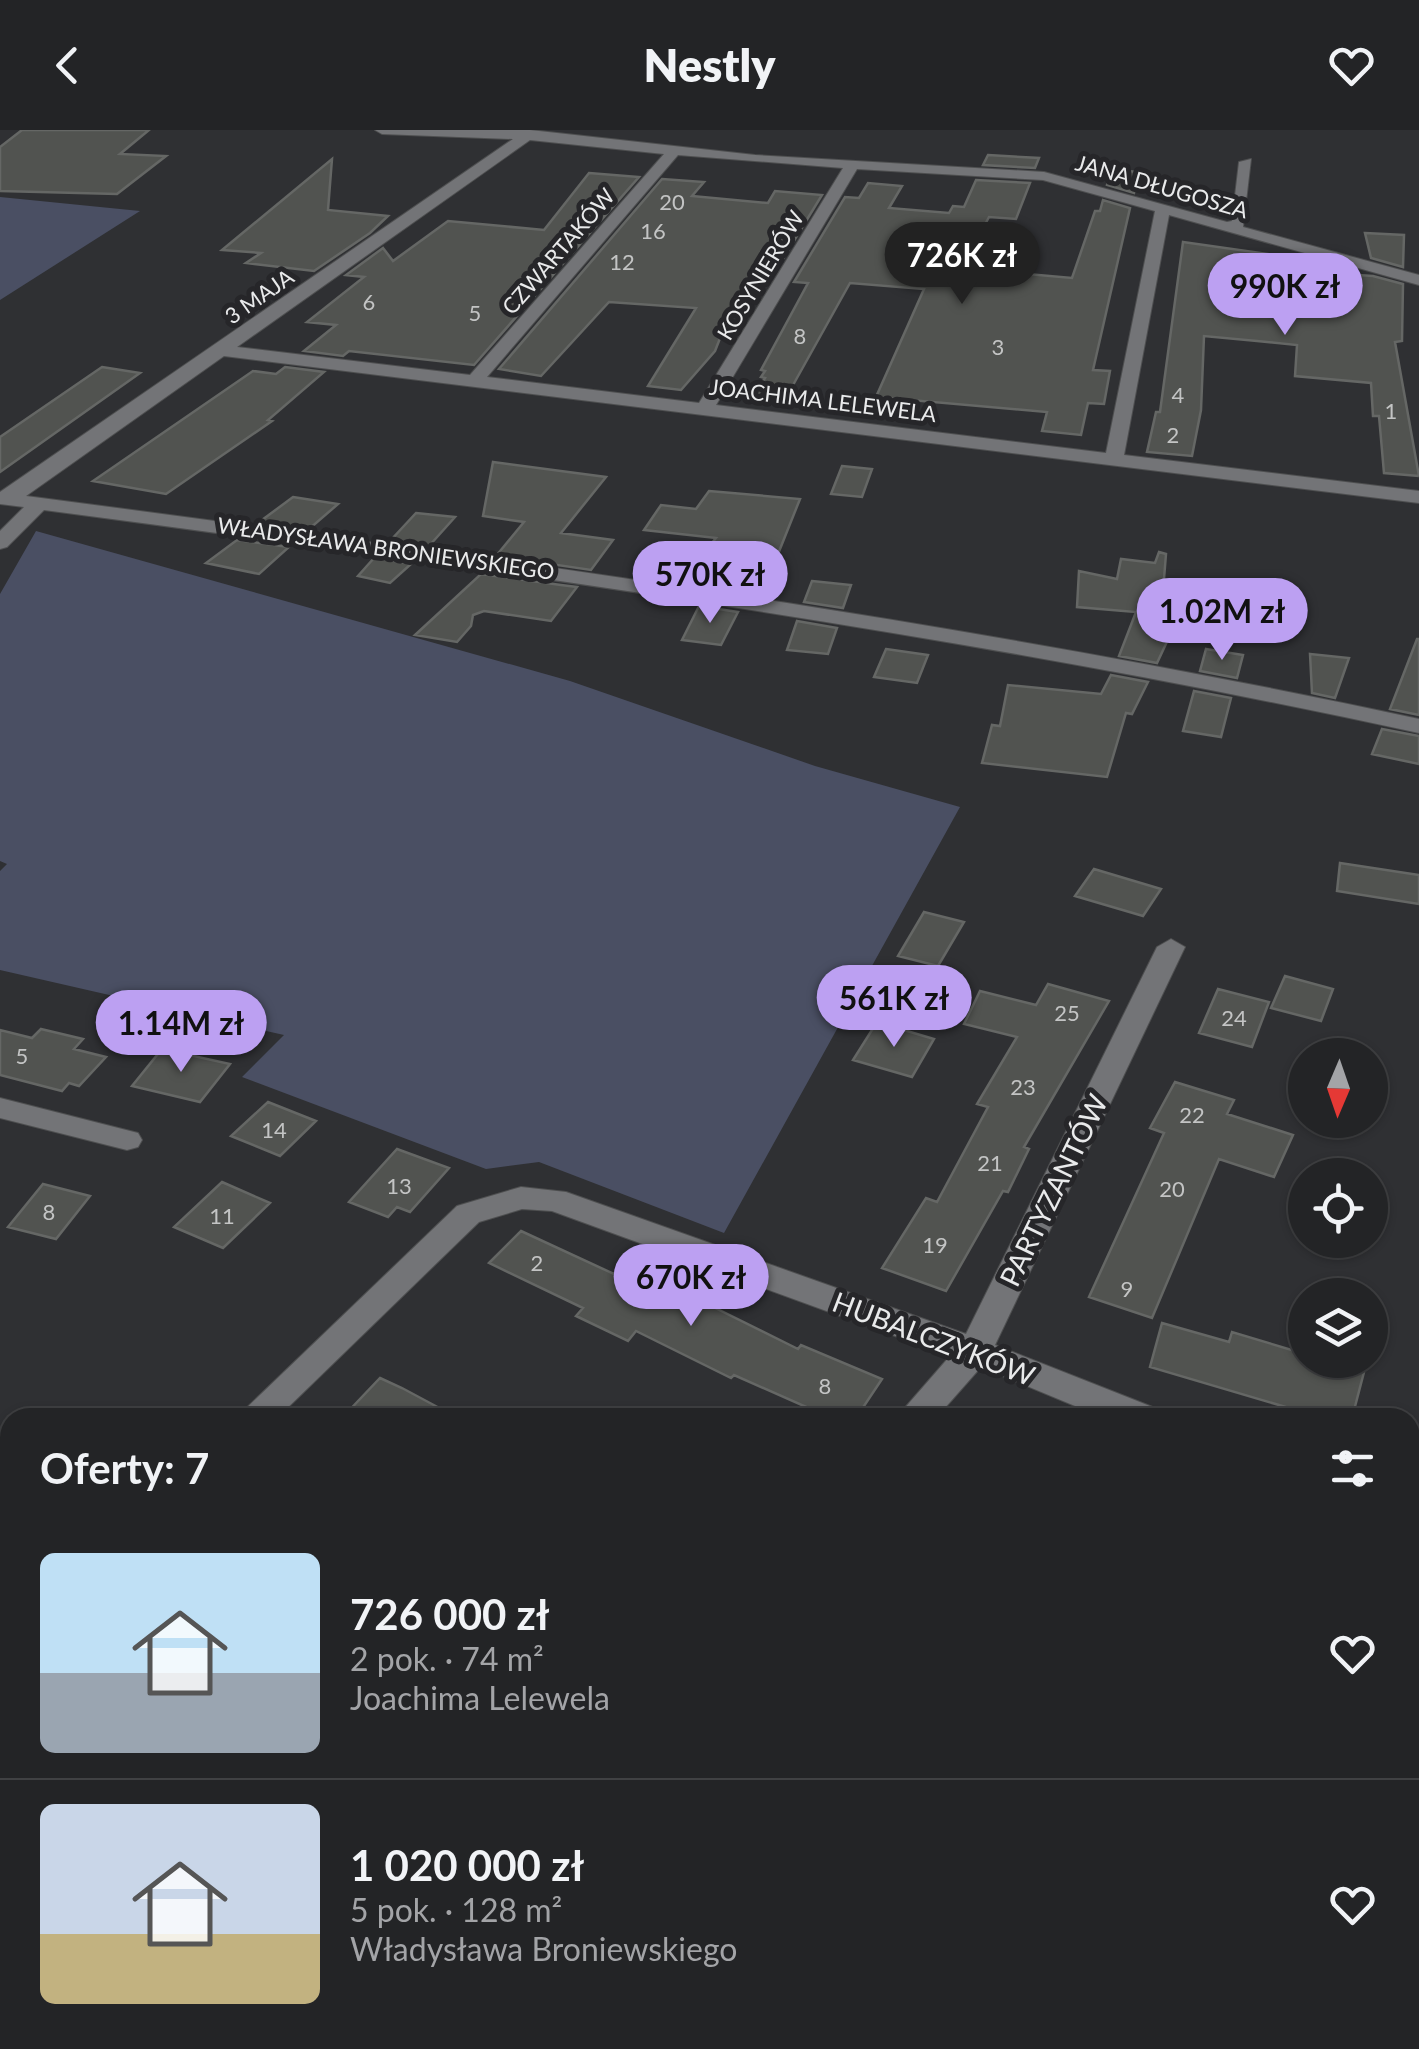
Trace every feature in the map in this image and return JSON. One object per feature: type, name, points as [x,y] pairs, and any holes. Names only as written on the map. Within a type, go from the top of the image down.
[{"type":"street","name":"JANA DŁUGOSZA","points":[[382,130],[532,133],[674,151],[1044,176],[1096,188],[1162,212],[1419,280]]},
{"type":"street","name":"3 MAJA","points":[[4,498],[532,133]]},
{"type":"street","name":"CZWARTAKÓW","points":[[475,380],[674,151]]},
{"type":"street","points":[[1226,228],[1238,223],[1246,162]]},
{"type":"street","name":"KOSYNIERÓW","points":[[705,408],[852,165]]},
{"type":"street","points":[[1114,459],[1162,212]]},
{"type":"street","name":"JOACHIMA LELEWELA","points":[[220,350],[1419,498]]},
{"type":"street","name":"WŁADYSŁAWA BRONIEWSKIEGO","points":[[4,498],[587,576],[1244,688],[1419,726]]},
{"type":"street","points":[[0,543],[40,502]]},
{"type":"street","name":"PARTYZANTÓW","points":[[923,1408],[975,1351],[1171,947]]},
{"type":"street","points":[[0,1108],[126,1140]]},
{"type":"street","name":"HUBALCZYKÓW","points":[[264,1408],[468,1214],[521,1198],[555,1200],[975,1351],[1117,1408]]},
{"type":"shaded area","points":[[0,197],[140,211],[0,300]]},
{"type":"shaded area","points":[[36,531],[570,681],[815,766],[960,807],[724,1233],[539,1162],[486,1169],[242,1077],[284,1035],[0,970],[0,871],[7,864],[0,861],[0,594]]},
{"type":"building","points":[[22,130],[149,130],[120,154],[166,156],[117,194],[0,191],[0,147]]},
{"type":"building","points":[[988,155],[1039,158],[1035,168],[983,165]]},
{"type":"building","points":[[332,159],[328,210],[388,216],[370,233],[314,271],[246,263],[261,253],[222,250]]},
{"type":"building","points":[[1111,170],[1139,172],[1134,193],[1107,185]]},
{"type":"building","points":[[589,173],[639,177],[474,365],[349,351],[343,356],[304,351],[336,325],[307,322],[364,277],[346,275],[383,248],[393,261],[448,221],[544,230]]},
{"type":"building","points":[[662,179],[704,182],[692,196],[768,203],[775,191],[822,195],[770,280],[754,279],[728,318],[715,351],[681,390],[648,386],[696,308],[609,302],[541,376],[499,369]]},
{"type":"building","points":[[976,180],[1030,183],[1016,219],[989,217],[962,268],[1072,278],[1095,211],[1100,211],[1103,200],[1130,208],[1093,370],[1110,371],[1104,404],[1088,403],[1081,435],[1042,431],[1047,412],[876,397],[924,289],[850,283],[783,403],[751,400],[765,378],[761,377],[765,371],[761,370],[808,283],[794,282],[845,197],[859,198],[868,183],[902,186],[889,208],[949,213],[953,206],[964,207]]},
{"type":"building","points":[[1365,233],[1404,235],[1403,267],[1371,258]]},
{"type":"building","points":[[1183,242],[1268,254],[1267,269],[1373,276],[1403,284],[1402,341],[1395,342],[1419,476],[1384,473],[1379,416],[1373,416],[1371,383],[1295,376],[1297,345],[1204,336],[1201,410],[1192,456],[1147,452],[1156,412],[1160,412]]},
{"type":"building","points":[[102,367],[140,373],[0,472],[0,437]]},
{"type":"building","points":[[285,367],[324,372],[268,420],[272,421],[166,494],[93,481],[253,371],[276,374]]},
{"type":"building","points":[[493,462],[606,477],[561,533],[613,540],[591,570],[496,556],[524,522],[483,516]]},
{"type":"building","points":[[842,466],[872,469],[862,497],[831,494]]},
{"type":"building","points":[[709,491],[800,499],[766,584],[752,582],[747,593],[684,577],[716,538],[644,530],[661,505],[696,509]]},
{"type":"building","points":[[293,497],[338,504],[308,530],[258,523]]},
{"type":"building","points":[[416,513],[455,517],[429,546],[390,541]]},
{"type":"building","points":[[237,540],[289,547],[259,574],[206,563]]},
{"type":"building","points":[[1159,552],[1166,554],[1160,629],[1172,631],[1157,663],[1119,656],[1136,612],[1077,607],[1079,571],[1117,579],[1121,559],[1155,563]]},
{"type":"building","points":[[374,558],[411,564],[390,583],[358,576]]},
{"type":"building","points":[[481,574],[577,587],[551,621],[484,611],[473,615],[471,626],[457,642],[415,635]]},
{"type":"building","points":[[812,581],[851,585],[843,608],[804,602]]},
{"type":"building","points":[[699,606],[738,612],[721,645],[682,640]]},
{"type":"building","points":[[797,621],[837,628],[828,654],[787,650]]},
{"type":"building","points":[[1419,639],[1419,715],[1390,709]]},
{"type":"building","points":[[886,649],[928,655],[917,683],[874,677]]},
{"type":"building","points":[[1206,649],[1243,655],[1237,678],[1200,671]]},
{"type":"building","points":[[1310,654],[1349,658],[1335,698],[1312,693]]},
{"type":"building","points":[[1111,675],[1148,682],[1132,714],[1126,713],[1107,777],[982,763],[992,725],[1000,726],[1008,685],[1101,694]]},
{"type":"building","points":[[1194,691],[1231,698],[1221,737],[1183,731]]},
{"type":"building","points":[[1382,729],[1419,736],[1419,764],[1372,754]]},
{"type":"building","points":[[1340,863],[1419,875],[1419,904],[1337,891]]},
{"type":"building","points":[[1094,869],[1161,889],[1143,916],[1075,896]]},
{"type":"building","points":[[924,912],[964,922],[938,966],[898,956]]},
{"type":"building","points":[[1285,976],[1333,989],[1321,1021],[1271,1008]]},
{"type":"building","points":[[1048,984],[1109,1001],[1024,1147],[1029,1149],[1008,1192],[1003,1191],[946,1291],[882,1268],[926,1198],[937,1202],[988,1107],[977,1104],[1017,1037],[964,1024],[980,991],[1036,1005]]},
{"type":"building","points":[[1218,989],[1269,1002],[1252,1047],[1199,1033]]},
{"type":"building","points":[[877,1022],[934,1039],[912,1077],[853,1060]]},
{"type":"building","points":[[41,1029],[83,1039],[74,1049],[106,1057],[79,1086],[69,1083],[62,1091],[0,1075],[0,1030],[32,1038]]},
{"type":"building","points":[[162,1049],[230,1064],[200,1102],[132,1086]]},
{"type":"building","points":[[1175,1082],[1234,1100],[1227,1114],[1288,1133],[1292,1138],[1274,1177],[1219,1159],[1152,1318],[1089,1297],[1164,1133],[1150,1128]]},
{"type":"building","points":[[268,1102],[316,1121],[280,1156],[231,1136]]},
{"type":"building","points":[[397,1149],[449,1168],[410,1212],[397,1207],[388,1217],[349,1202]]},
{"type":"building","points":[[222,1182],[270,1203],[223,1248],[174,1227]]},
{"type":"building","points":[[43,1184],[90,1196],[56,1239],[8,1227]]},
{"type":"building","points":[[521,1231],[614,1274],[618,1269],[693,1303],[697,1299],[798,1349],[801,1345],[882,1379],[863,1408],[808,1408],[734,1375],[731,1378],[636,1331],[628,1341],[576,1316],[583,1308],[489,1263]]},
{"type":"building","points":[[1162,1323],[1229,1342],[1232,1332],[1288,1349],[1288,1378],[1362,1378],[1355,1408],[1289,1408],[1150,1367]]},
{"type":"building","points":[[380,1378],[439,1408],[352,1408]]}]
